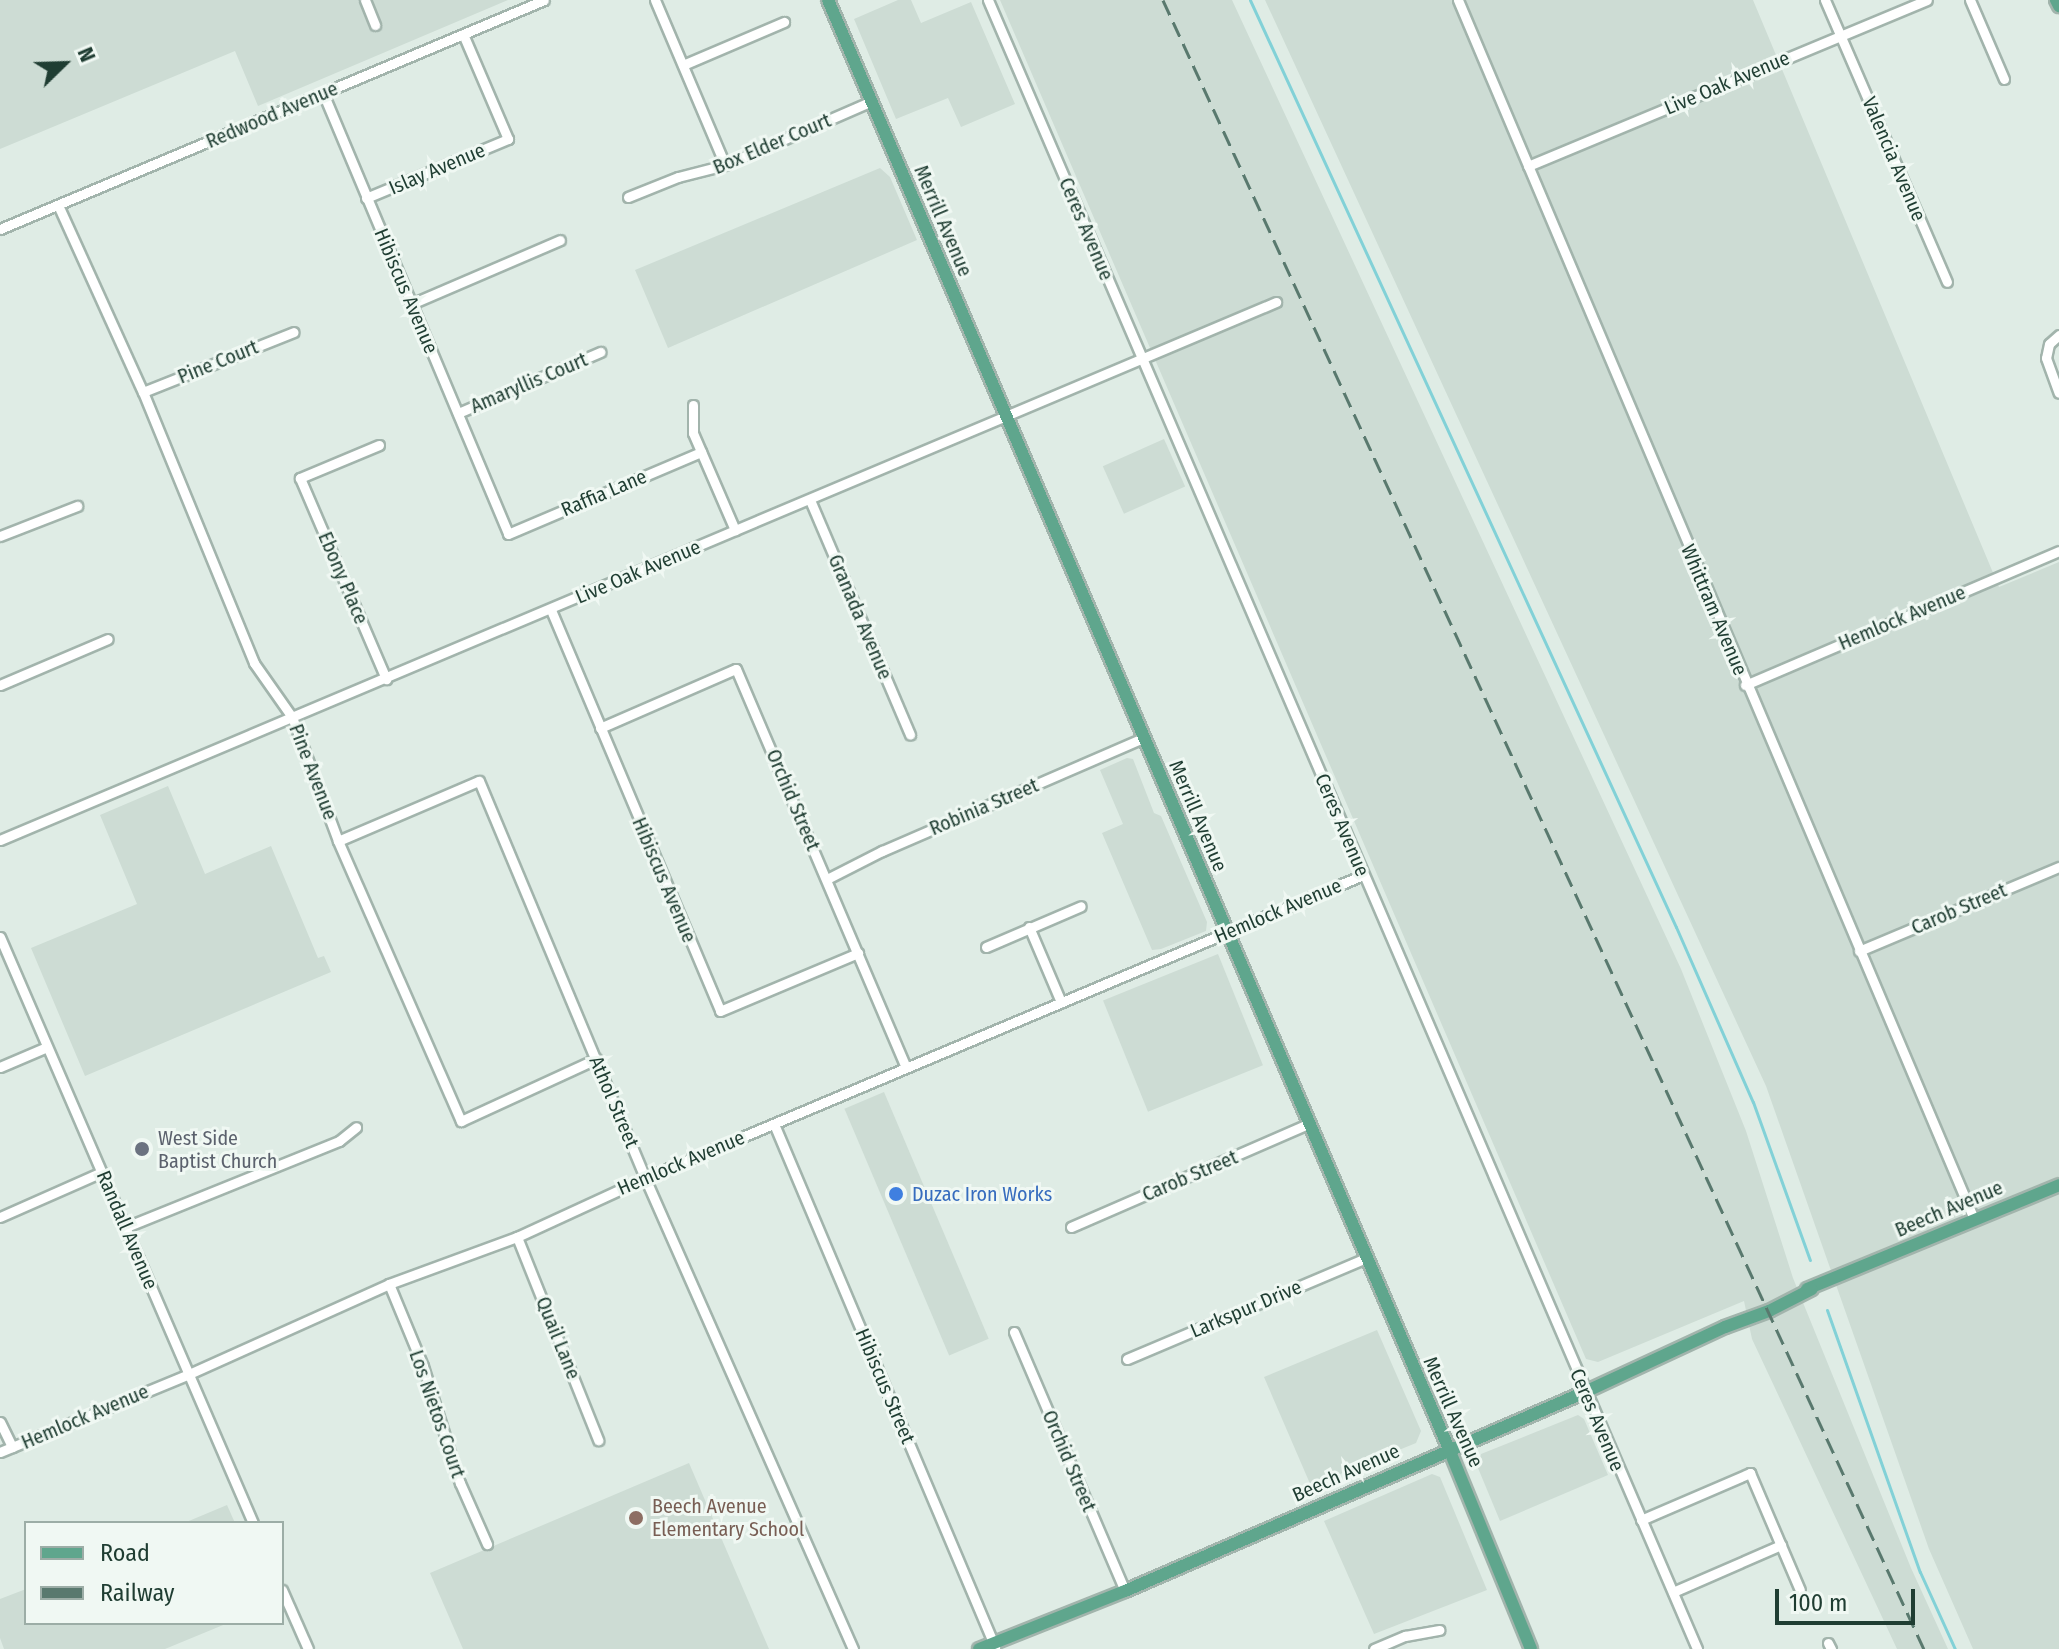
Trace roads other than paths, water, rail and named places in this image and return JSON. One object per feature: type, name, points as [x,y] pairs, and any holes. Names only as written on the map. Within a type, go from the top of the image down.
[{"type":"main road","name":"Merrill Avenue","points":[[828,0],[1449,1449],[1531,1649]]},
{"type":"main road","points":[[2056,0],[2059,6]]},
{"type":"main road","name":"Beech Avenue","points":[[979,1649],[995,1646],[1125,1591],[1585,1392],[1817,1287],[2059,1185]]},
{"type":"street","points":[[365,0],[375,25]]},
{"type":"street","name":"Redwood Avenue","points":[[0,229],[544,0]]},
{"type":"street","points":[[655,0],[725,165]]},
{"type":"street","name":"Ceres Avenue","points":[[988,0],[1697,1649]]},
{"type":"street","name":"Whittram Avenue","points":[[1458,0],[1745,685],[1974,1219]]},
{"type":"street","name":"Valencia Avenue","points":[[1825,0],[1947,282]]},
{"type":"street","name":"Live Oak Avenue","points":[[1528,166],[1927,0]]},
{"type":"street","points":[[1970,0],[2004,79]]},
{"type":"street","points":[[683,65],[784,22]]},
{"type":"street","name":"Islay Avenue","points":[[366,198],[508,139],[463,34]]},
{"type":"street","name":"Hibiscus Avenue","points":[[323,93],[508,534]]},
{"type":"street","name":"Box Elder Court","points":[[628,197],[678,177],[725,165],[870,102]]},
{"type":"street","name":"Pine Avenue","points":[[58,205],[143,392],[254,663],[292,717],[338,841],[461,1121],[596,1059]]},
{"type":"street","points":[[411,304],[560,240]]},
{"type":"street","name":"Live Oak Avenue","points":[[0,840],[1276,302]]},
{"type":"street","name":"Pine Court","points":[[143,392],[294,332]]},
{"type":"street","points":[[2059,335],[2049,344],[2047,366],[2059,393]]},
{"type":"street","name":"Amaryllis Court","points":[[458,413],[600,352]]},
{"type":"street","points":[[693,405],[693,433],[735,530]]},
{"type":"street","name":"Ebony Place","points":[[379,445],[300,478],[386,679]]},
{"type":"street","name":"Raffia Lane","points":[[508,534],[701,452]]},
{"type":"street","name":"Granada Avenue","points":[[810,500],[910,735]]},
{"type":"street","points":[[0,536],[77,506]]},
{"type":"street","name":"Hemlock Avenue","points":[[1745,685],[2059,551]]},
{"type":"street","name":"Hibiscus Avenue","points":[[551,610],[720,1011],[858,953]]},
{"type":"street","points":[[0,685],[108,639]]},
{"type":"street","name":"Orchid Street","points":[[600,728],[736,669],[906,1067]]},
{"type":"street","name":"Robinia Street","points":[[827,879],[882,851],[1143,738]]},
{"type":"street","name":"Athol Street","points":[[338,841],[479,781],[645,1178],[853,1649]]},
{"type":"street","name":"Carob Street","points":[[1859,951],[2059,867]]},
{"type":"street","name":"Hemlock Avenue","points":[[0,1452],[189,1374],[389,1284],[517,1237],[645,1178],[1363,875]]},
{"type":"street","points":[[986,947],[1081,906]]},
{"type":"street","points":[[1029,927],[1061,1002]]},
{"type":"street","name":"Randall Avenue","points":[[0,937],[252,1521]]},
{"type":"street","points":[[0,1067],[47,1047]]},
{"type":"street","name":"Hibiscus Street","points":[[774,1124],[995,1646]]},
{"type":"street","name":"Carob Street","points":[[1071,1227],[1308,1124]]},
{"type":"street","points":[[126,1227],[339,1141],[356,1127]]},
{"type":"street","points":[[0,1217],[102,1172]]},
{"type":"street","name":"Quail Lane","points":[[517,1237],[598,1440]]},
{"type":"street","name":"Larkspur Drive","points":[[1127,1359],[1366,1258]]},
{"type":"street","name":"Los Nietos Court","points":[[389,1284],[423,1366],[460,1483],[487,1544]]},
{"type":"street","name":"Orchid Street","points":[[1014,1332],[1125,1591]]},
{"type":"street","points":[[0,1422],[12,1447]]},
{"type":"street","points":[[1641,1520],[1750,1473],[1800,1590]]},
{"type":"street","points":[[1673,1592],[1781,1545]]},
{"type":"street","points":[[284,1595],[308,1649]]},
{"type":"street","points":[[1374,1649],[1405,1636],[1439,1630]]},
{"type":"waterway","points":[[1250,0],[1676,927],[1753,1102],[1810,1260]]},
{"type":"waterway","points":[[1827,1310],[1920,1572],[1955,1649]]},
{"type":"railway","points":[[1163,0],[1924,1649]]},
{"type":"place","name":"West Side Baptist Church","points":[[142,1149]]},
{"type":"place","name":"Duzac Iron Works","points":[[896,1194]]},
{"type":"place","name":"Beech Avenue Elementary School","points":[[636,1518]]}]
